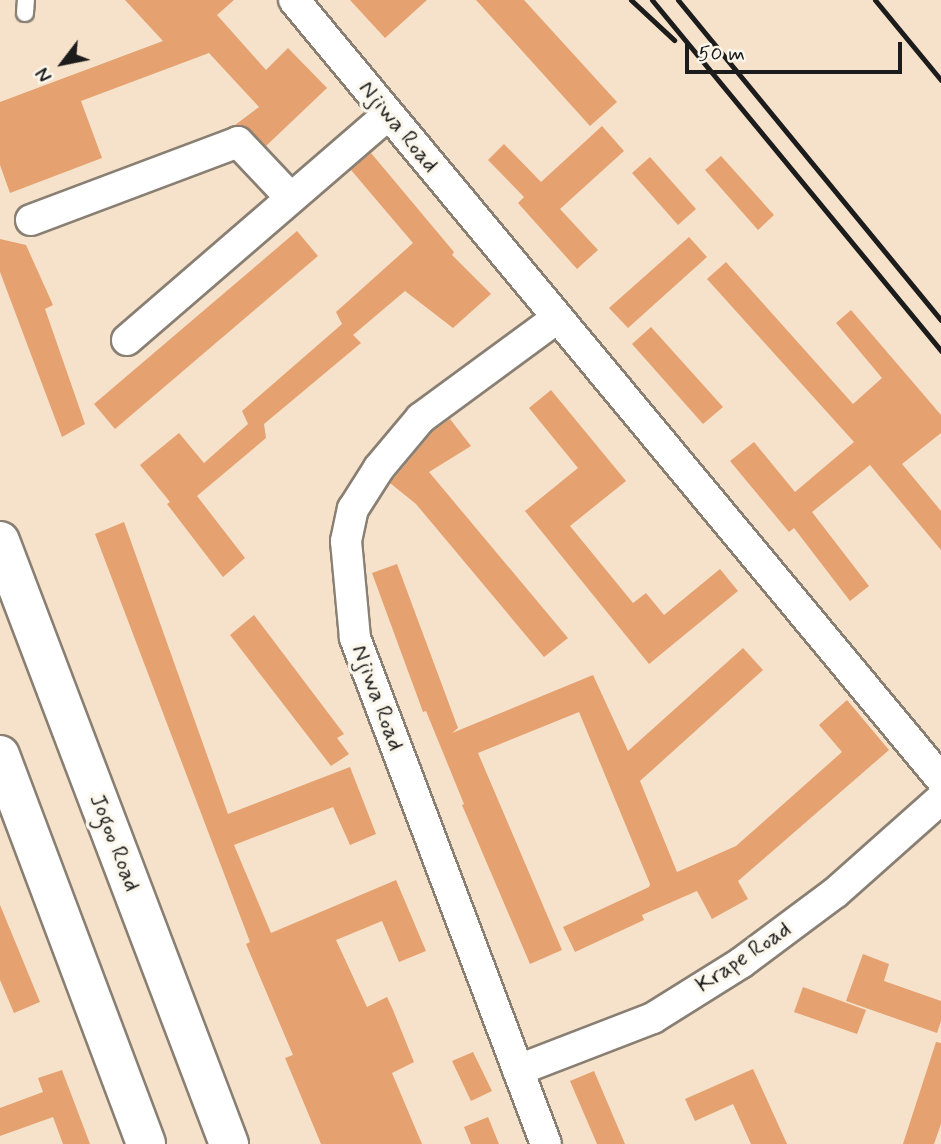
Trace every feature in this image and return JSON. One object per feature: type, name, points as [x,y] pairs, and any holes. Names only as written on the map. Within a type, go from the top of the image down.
[{"type":"main road","name":"Jogoo Road","points":[[0,541],[15,627],[229,1144]]},
{"type":"main road","points":[[0,755],[146,1144]]},
{"type":"street","name":"Njiwa Road","points":[[294,0],[556,319],[941,779]]},
{"type":"street","points":[[127,340],[388,115]]},
{"type":"street","points":[[31,220],[238,142],[291,198]]},
{"type":"street","name":"Njiwa Road","points":[[546,1144],[355,638],[346,541],[353,509],[379,468],[421,418],[556,319]]},
{"type":"street","name":"Krape Road","points":[[518,1070],[653,1018],[730,970],[835,893],[941,799]]},
{"type":"building","points":[[125,0],[234,0],[217,15],[266,70],[288,48],[327,88],[266,146],[250,130],[235,125],[259,107],[209,53],[81,101],[102,158],[10,193],[0,165],[0,102],[163,41]]},
{"type":"building","points":[[350,0],[427,0],[385,38]]},
{"type":"building","points":[[476,0],[524,0],[617,102],[590,126]]},
{"type":"building","points":[[602,126],[624,151],[560,209],[598,250],[577,269],[518,203],[524,197],[488,160],[504,144],[541,182]]},
{"type":"building","points":[[371,153],[454,252],[452,255],[491,294],[453,328],[405,291],[353,335],[361,343],[264,424],[266,438],[197,496],[245,558],[223,577],[140,465],[179,433],[204,463],[248,424],[242,411],[342,324],[336,312],[413,243],[351,170]]},
{"type":"building","points":[[721,156],[774,215],[758,230],[705,170]]},
{"type":"building","points":[[650,157],[696,209],[678,225],[632,173]]},
{"type":"building","points":[[297,231],[318,256],[115,429],[94,404]]},
{"type":"building","points":[[689,237],[707,257],[628,328],[609,308]]},
{"type":"building","points":[[0,239],[26,245],[53,305],[45,309],[85,424],[62,437],[0,272]]},
{"type":"building","points":[[726,262],[853,404],[882,378],[836,323],[851,310],[941,415],[941,433],[902,464],[941,511],[941,550],[870,465],[812,512],[869,586],[850,601],[794,528],[789,532],[730,461],[754,442],[795,492],[854,442],[707,279]]},
{"type":"building","points":[[651,327],[723,407],[703,424],[632,344]]},
{"type":"building","points":[[551,390],[626,481],[570,526],[633,603],[646,593],[664,615],[720,569],[738,591],[649,664],[525,511],[578,468],[529,408]]},
{"type":"building","points":[[450,419],[471,446],[429,472],[568,638],[544,657],[416,504],[390,483],[433,431]]},
{"type":"building","points":[[124,522],[228,814],[350,767],[376,834],[350,845],[333,807],[234,845],[271,933],[396,880],[426,951],[399,962],[382,921],[336,940],[367,1007],[387,997],[393,1010],[414,1062],[392,1073],[422,1144],[321,1144],[285,1058],[293,1055],[246,944],[250,942],[95,534]]},
{"type":"building","points":[[397,564],[458,728],[452,733],[593,675],[628,751],[743,648],[763,670],[640,781],[677,872],[736,846],[842,752],[819,725],[847,700],[889,750],[738,881],[748,899],[712,919],[697,891],[642,915],[644,920],[575,952],[563,927],[649,887],[650,884],[579,712],[478,753],[562,950],[530,964],[462,805],[464,804],[426,711],[423,712],[372,573]]},
{"type":"building","points":[[254,615],[344,734],[337,738],[349,754],[331,766],[230,635]]},
{"type":"building","points":[[0,905],[40,1002],[14,1013],[0,980]]},
{"type":"building","points":[[863,954],[889,964],[884,981],[941,1001],[941,1021],[937,1033],[846,1001]]},
{"type":"building","points":[[803,987],[866,1010],[857,1034],[794,1012]]},
{"type":"building","points":[[936,1042],[941,1043],[941,1124],[934,1144],[903,1144]]},
{"type":"building","points":[[473,1052],[492,1091],[471,1101],[452,1061]]},
{"type":"building","points":[[753,1069],[787,1144],[751,1144],[733,1104],[695,1121],[685,1099]]},
{"type":"building","points":[[62,1070],[90,1144],[63,1144],[53,1117],[0,1136],[0,1108],[43,1092],[38,1078]]},
{"type":"building","points":[[594,1071],[625,1144],[597,1144],[570,1081]]},
{"type":"building","points":[[488,1117],[499,1144],[471,1144],[464,1127]]},
{"type":"railway","points":[[631,0],[674,40]]},
{"type":"railway","points":[[652,0],[941,351]]},
{"type":"railway","points":[[678,0],[941,320]]},
{"type":"railway","points":[[875,0],[941,80]]}]
